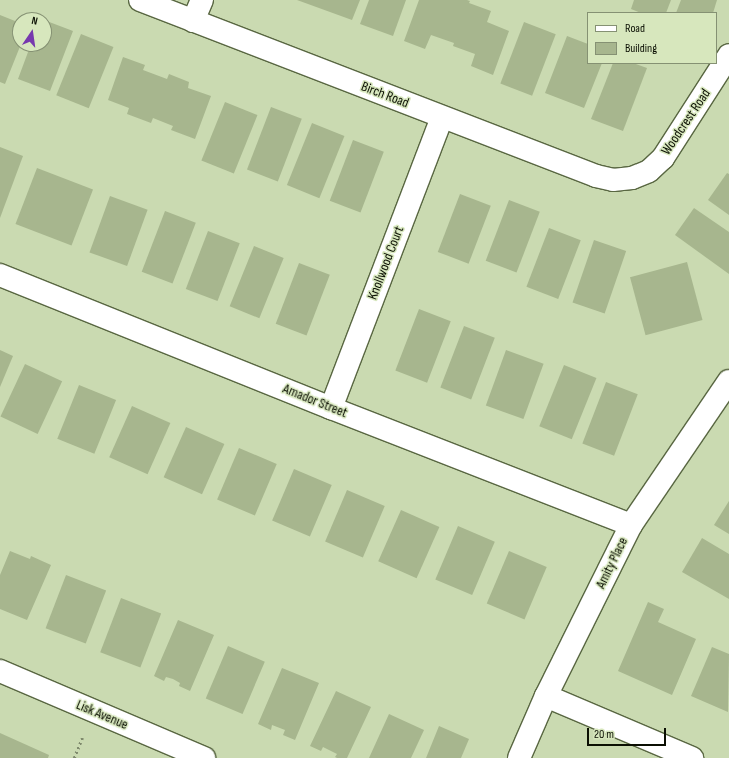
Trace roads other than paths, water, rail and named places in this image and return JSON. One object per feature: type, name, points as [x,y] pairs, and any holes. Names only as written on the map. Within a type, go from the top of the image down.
[{"type":"street","name":"Birch Road","points":[[140,0],[442,118],[596,176],[613,180],[632,178]]},
{"type":"street","points":[[193,21],[202,0]]},
{"type":"street","name":"Woodcrest Road","points":[[632,178],[649,171],[663,158],[729,55]]},
{"type":"street","name":"Knollwood Court","points":[[331,408],[442,118]]},
{"type":"street","name":"Amador Street","points":[[0,276],[331,408],[631,525]]},
{"type":"street","name":"Amity Place","points":[[519,758],[546,696],[631,525],[729,381]]},
{"type":"street","name":"Lisk Avenue","points":[[0,672],[204,758]]},
{"type":"street","points":[[546,696],[692,758]]}]
